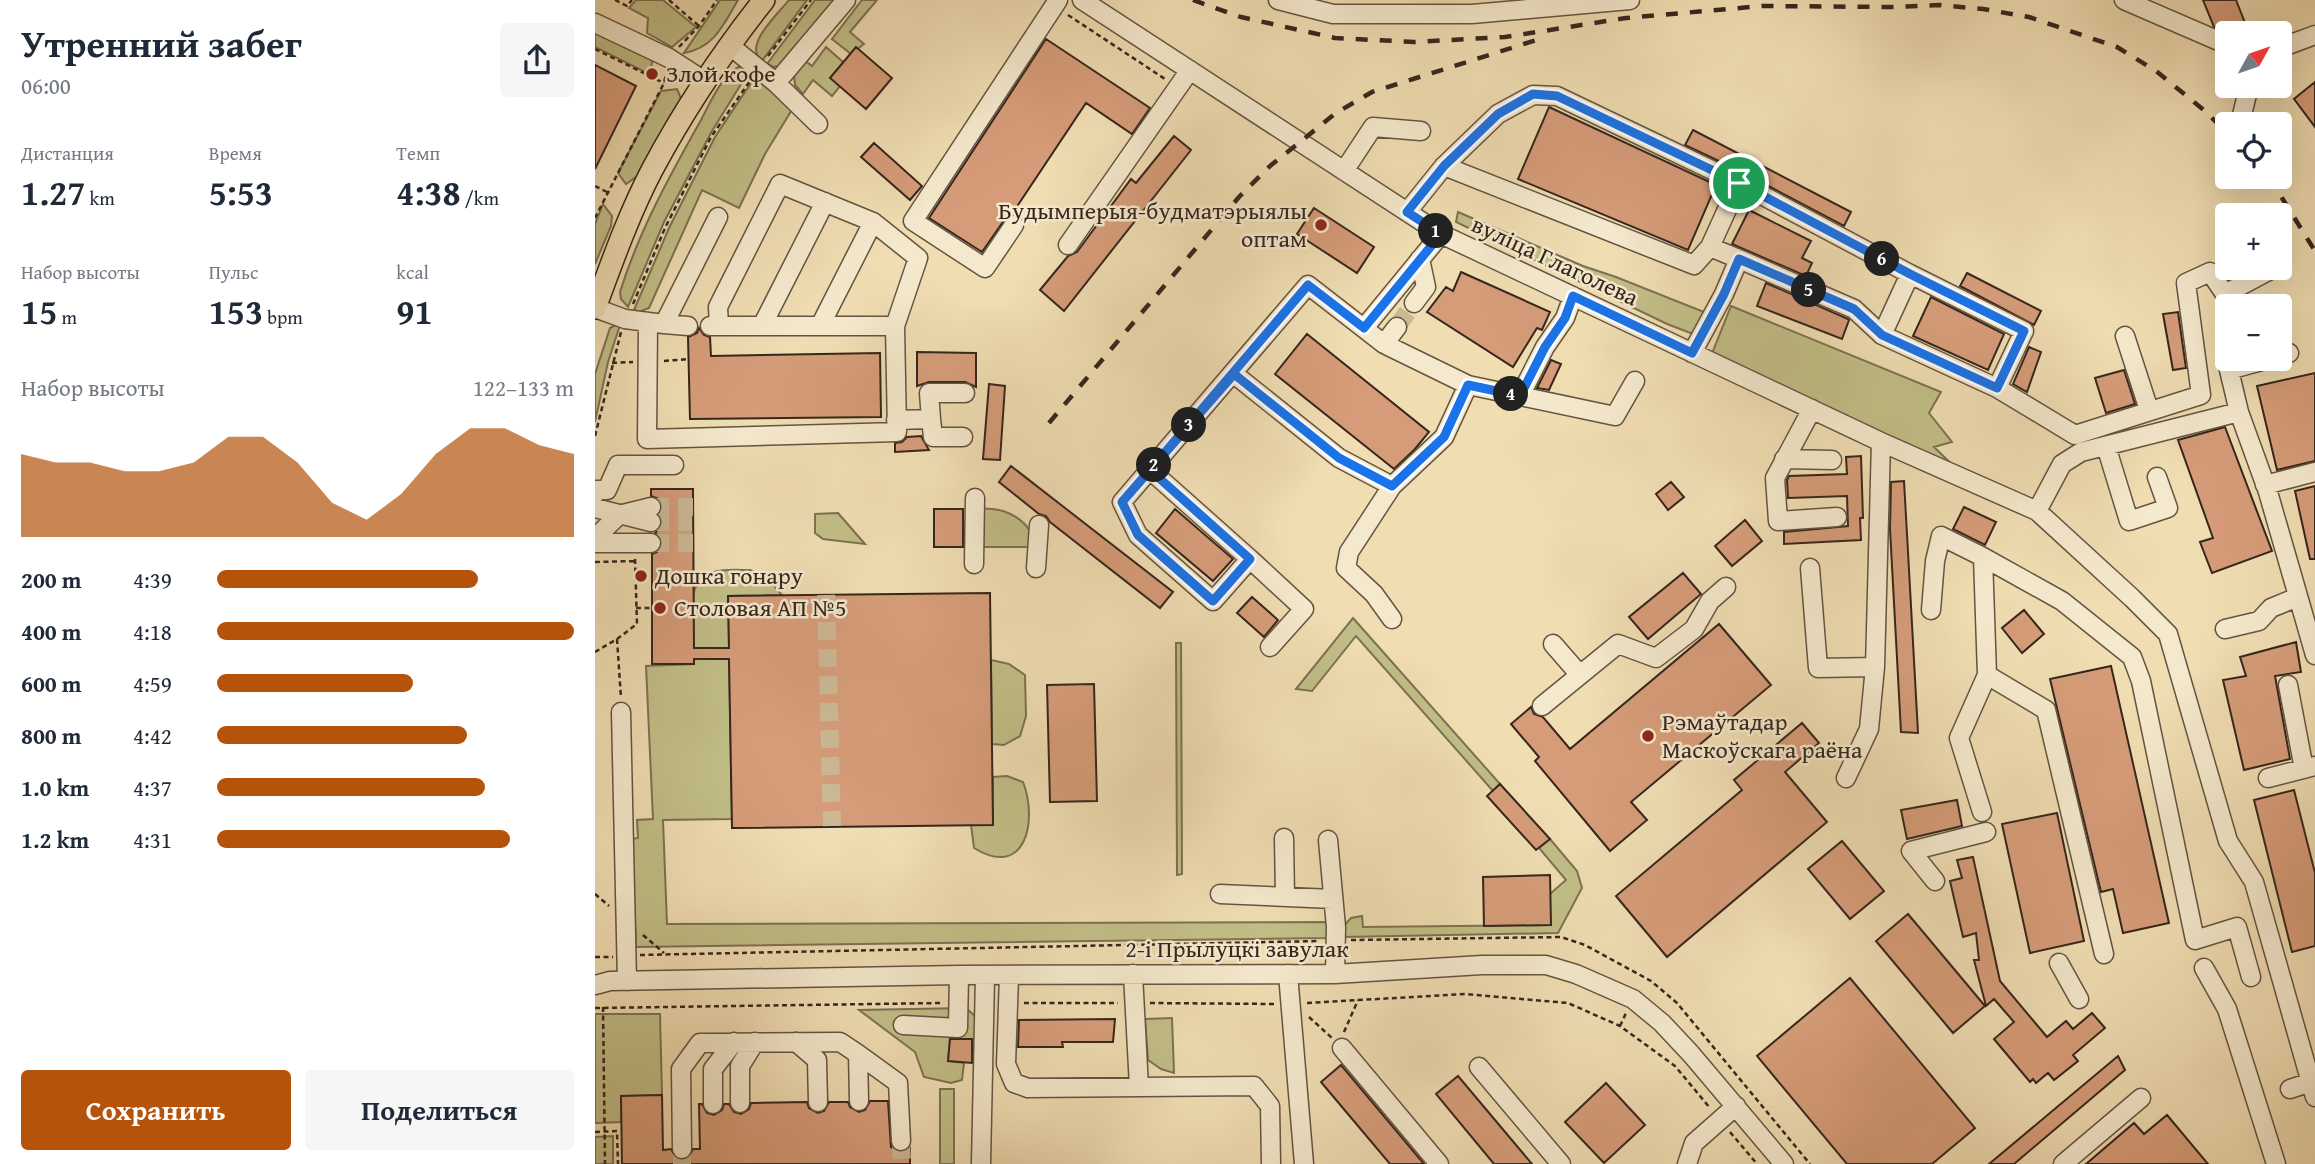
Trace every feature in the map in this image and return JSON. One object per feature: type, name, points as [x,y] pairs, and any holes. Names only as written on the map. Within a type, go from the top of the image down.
[{"type":"main road","points":[[595,308],[614,257],[652,172],[729,45],[764,0]]},
{"type":"street","points":[[776,83],[846,0]]},
{"type":"street","name":"вуліца Глаголева","points":[[1082,0],[1441,234],[1881,442],[2037,511],[2168,634],[2228,841],[2255,882],[2313,1090]]},
{"type":"street","points":[[1278,0],[1333,13],[1472,14],[1541,4],[1630,0]]},
{"type":"street","points":[[2124,0],[2215,39]]},
{"type":"street","points":[[1014,225],[985,268],[913,221],[1056,3]]},
{"type":"street","points":[[595,23],[669,58],[706,82]]},
{"type":"street","points":[[2293,43],[2315,35]]},
{"type":"street","points":[[729,45],[776,83],[818,124]]},
{"type":"street","points":[[1068,245],[1190,70]]},
{"type":"street","points":[[1407,212],[1444,166],[1498,114],[1533,94],[1557,96],[1739,183],[2024,331],[1997,388]]},
{"type":"street","points":[[1344,171],[1373,127],[1421,131]]},
{"type":"street","points":[[1444,166],[1694,265],[1710,247],[1739,183]]},
{"type":"street","points":[[718,217],[656,323],[647,439],[897,432],[895,326],[918,258],[873,222],[780,184],[718,307],[715,326],[895,326]]},
{"type":"street","points":[[762,326],[825,202]]},
{"type":"street","points":[[820,326],[873,222]]},
{"type":"street","points":[[1364,328],[1441,234]]},
{"type":"street","points":[[1710,247],[1854,309],[1882,335],[1997,388],[2075,435],[2201,394],[2186,284],[2210,272],[2215,279]]},
{"type":"street","points":[[1414,303],[1426,286],[1420,259]]},
{"type":"street","points":[[1692,353],[1724,294],[1739,259]]},
{"type":"street","points":[[1882,335],[1910,274]]},
{"type":"street","points":[[2215,280],[2225,294],[2251,280]]},
{"type":"street","points":[[1250,559],[1213,601],[1138,535],[1122,502],[1308,285],[1384,344],[1468,385],[1615,416],[1635,381]]},
{"type":"street","points":[[1520,396],[1545,347],[1565,318],[1573,296]]},
{"type":"street","points":[[595,308],[625,319],[688,326]]},
{"type":"street","points":[[1384,344],[1397,327]]},
{"type":"street","points":[[2125,335],[2149,410]]},
{"type":"street","points":[[2229,371],[2239,412],[2265,485],[2315,655]]},
{"type":"street","points":[[1234,374],[1339,458],[1392,486]]},
{"type":"street","points":[[1392,619],[1374,594],[1346,568],[1349,552],[1392,486],[1444,437],[1468,385]]},
{"type":"street","points":[[963,437],[933,438],[929,393],[965,393]]},
{"type":"street","points":[[1812,409],[1775,478],[1778,521],[1837,517]]},
{"type":"street","points":[[2037,511],[2062,464],[2081,452],[2239,412]]},
{"type":"street","points":[[897,420],[931,419]]},
{"type":"street","points":[[1846,778],[1869,729],[1875,667],[1881,442]]},
{"type":"street","points":[[2106,446],[2129,521],[2168,508],[2157,477]]},
{"type":"street","points":[[1784,459],[1832,460]]},
{"type":"street","points":[[595,494],[597,490],[607,490],[618,465],[674,465]]},
{"type":"street","points":[[1150,470],[1304,609],[1270,648]]},
{"type":"street","points":[[2265,485],[2315,471]]},
{"type":"street","points":[[974,564],[975,498]]},
{"type":"street","points":[[595,508],[619,514],[642,536]]},
{"type":"street","points":[[595,540],[619,514]]},
{"type":"street","points":[[1036,568],[1039,525]]},
{"type":"street","points":[[595,540],[642,536]]},
{"type":"street","points":[[1931,610],[1935,561],[1941,536],[2062,601],[2132,657],[2141,681],[2195,940],[2237,927],[2251,977]]},
{"type":"street","points":[[1982,812],[1959,738],[1987,675],[1983,557]]},
{"type":"street","points":[[1810,568],[1818,668],[1875,667]]},
{"type":"street","points":[[1542,706],[1618,643],[1656,658],[1694,629],[1710,601],[1726,587]]},
{"type":"street","points":[[2225,629],[2259,621],[2270,608],[2298,597]]},
{"type":"street","points":[[1553,644],[1580,675]]},
{"type":"street","points":[[1987,675],[2046,710],[2104,954]]},
{"type":"street","points":[[2268,778],[2309,767],[2288,685]]},
{"type":"street","points":[[607,981],[621,712]]},
{"type":"street","points":[[1935,881],[1911,851],[1986,832]]},
{"type":"street","points":[[1284,838],[1285,897]]},
{"type":"street","points":[[1328,840],[1335,974]]},
{"type":"street","points":[[1220,894],[1333,899]]},
{"type":"street","points":[[2059,962],[2079,999]]},
{"type":"street","name":"2-і Прылуцкі завулак","points":[[607,981],[959,975],[1335,974],[1482,965],[1546,965],[1576,974],[1633,999],[1662,1023],[1784,1164]]},
{"type":"street","points":[[2204,968],[2227,1009],[2276,1164]]},
{"type":"street","points":[[1133,974],[1139,1087]]},
{"type":"street","points":[[1287,974],[1292,1004],[1304,1164]]},
{"type":"street","points":[[903,1025],[958,1028],[959,975]]},
{"type":"street","points":[[981,1164],[985,975]]},
{"type":"street","points":[[1009,976],[1006,1065],[1014,1083],[1028,1088],[1254,1086],[1270,1106],[1271,1164]]},
{"type":"street","points":[[713,1104],[713,1069],[734,1042]]},
{"type":"street","points":[[740,1103],[740,1066],[755,1042]]},
{"type":"street","points":[[796,1042],[817,1060],[818,1102]]},
{"type":"street","points":[[682,1149],[681,1069],[700,1043],[840,1042],[898,1083],[901,1141]]},
{"type":"street","points":[[1340,1046],[1439,1164]]},
{"type":"street","points":[[858,1054],[859,1101]]},
{"type":"street","points":[[1479,1067],[1561,1164]]},
{"type":"street","points":[[2290,1088],[2313,1090]]},
{"type":"street","points":[[2063,1164],[2141,1098]]},
{"type":"street","points":[[1687,1164],[1694,1143],[1736,1106]]},
{"type":"path","points":[[615,0],[627,6],[632,0]]},
{"type":"path","points":[[669,0],[699,26]]},
{"type":"path","points":[[595,218],[664,83],[669,58],[699,26],[717,0]]},
{"type":"path","points":[[595,436],[625,319],[665,228],[711,137],[811,0]]},
{"type":"path","points":[[1056,3],[1179,88]]},
{"type":"path","points":[[595,49],[664,83]]},
{"type":"path","points":[[595,186],[607,192]]},
{"type":"path","points":[[595,562],[642,536]]},
{"type":"path","points":[[595,652],[637,624],[642,536]]},
{"type":"path","points":[[636,608],[652,608]]},
{"type":"path","points":[[617,639],[621,712]]},
{"type":"path","points":[[1007,1003],[1292,1004],[1465,994],[1568,1003],[1620,1026],[1675,1066],[1757,1164]]},
{"type":"path","points":[[1292,1004],[1340,1046],[1358,1000]]},
{"type":"path","points":[[595,1008],[958,1003]]},
{"type":"path","points":[[603,1007],[605,1164]]},
{"type":"path","points":[[595,1132],[617,1130],[619,1163]]},
{"type":"shaded area","points":[[636,0],[663,0],[696,27],[672,47],[647,33],[648,18],[629,8]]},
{"type":"shaded area","points":[[720,0],[738,0],[723,26],[711,40],[684,53]]},
{"type":"shaded area","points":[[789,0],[807,0],[762,61],[757,55],[759,39],[770,21]]},
{"type":"shaded area","points":[[815,0],[834,0],[782,65],[774,67],[767,64]]},
{"type":"shaded area","points":[[862,0],[877,0],[850,32],[864,44],[851,54],[832,39]]},
{"type":"shaded area","points":[[595,32],[653,59],[649,74],[595,47]]},
{"type":"shaded area","points":[[826,47],[843,62],[840,86],[832,96],[813,80],[803,94],[795,85],[794,75],[804,60],[812,66]]},
{"type":"shaded area","points":[[738,67],[748,73],[712,131],[664,222],[628,307],[621,299],[620,292],[646,225],[716,91]]},
{"type":"shaded area","points":[[755,77],[793,108],[765,154],[739,208],[702,190],[649,308],[639,312],[634,310],[669,228],[715,137]]},
{"type":"shaded area","points":[[677,89],[684,106],[643,172],[626,184],[618,173],[661,91]]},
{"type":"shaded area","points":[[603,204],[612,216],[611,226],[595,264],[595,224]]},
{"type":"shaded area","points":[[1458,212],[1583,266],[1704,312],[1693,334],[1667,324],[1456,222]]},
{"type":"shaded area","points":[[1731,306],[1941,392],[1929,413],[1952,442],[1934,447],[1963,475],[1711,356]]},
{"type":"shaded area","points":[[621,322],[608,362],[595,422],[595,374],[610,328]]},
{"type":"shaded area","points":[[970,508],[999,510],[1015,516],[1029,529],[1032,547],[970,547]]},
{"type":"shaded area","points":[[838,513],[865,544],[823,539],[815,533],[815,514]]},
{"type":"shaded area","points":[[750,570],[767,577],[782,595],[728,596],[729,648],[694,648],[692,608],[699,581],[716,571]]},
{"type":"shaded area","points":[[1353,618],[1500,784],[1493,791],[1356,636],[1312,691],[1296,689]]},
{"type":"shaded area","points":[[1176,643],[1181,643],[1182,874],[1177,875]]},
{"type":"shaded area","points":[[694,659],[729,659],[732,819],[663,820],[667,924],[1327,922],[1330,927],[1329,938],[636,947],[632,839],[638,838],[637,820],[653,819],[646,666],[694,664]]},
{"type":"shaded area","points":[[991,660],[1009,664],[1025,675],[1026,716],[1020,736],[1004,745],[992,744]]},
{"type":"shaded area","points":[[1007,776],[1023,782],[1029,813],[1028,828],[1024,841],[1016,851],[1006,857],[992,856],[974,848],[971,825],[993,824],[993,777]]},
{"type":"shaded area","points":[[1550,839],[1577,871],[1582,888],[1558,933],[1343,937],[1343,927],[1351,918],[1362,916],[1363,927],[1550,925],[1550,894],[1566,880],[1539,848]]},
{"type":"shaded area","points":[[966,1008],[976,1017],[975,1040],[950,1038],[948,1061],[964,1063],[962,1080],[951,1083],[924,1077],[915,1052],[859,1010]]},
{"type":"shaded area","points":[[595,1014],[660,1014],[662,1095],[621,1096],[621,1122],[595,1123]]},
{"type":"shaded area","points":[[1172,1018],[1174,1073],[1161,1069],[1148,1060],[1145,1019]]},
{"type":"shaded area","points":[[940,1089],[954,1089],[954,1164],[940,1164]]},
{"type":"shaded area","points":[[613,1136],[613,1164],[595,1164],[595,1137]]},
{"type":"building","points":[[2203,0],[2236,0],[2244,21],[2215,21],[2214,27]]},
{"type":"building","points":[[1046,39],[1150,108],[1132,134],[1086,103],[1012,214],[1005,219],[982,252],[929,218]]},
{"type":"building","points":[[856,47],[892,78],[866,109],[830,78]]},
{"type":"building","points":[[595,65],[636,86],[595,169]]},
{"type":"building","points":[[2315,82],[2315,127],[2294,99]]},
{"type":"building","points":[[1549,107],[1716,185],[1688,250],[1518,179]]},
{"type":"building","points":[[1693,130],[1851,212],[1844,226],[1685,145]]},
{"type":"building","points":[[1174,136],[1191,150],[1064,311],[1040,290],[1068,256],[1077,252],[1131,179],[1136,183]]},
{"type":"building","points":[[874,143],[922,186],[910,200],[861,157]]},
{"type":"building","points":[[1314,208],[1374,247],[1357,273],[1297,234]]},
{"type":"building","points":[[1749,210],[1811,241],[1802,258],[1812,263],[1806,276],[1732,244]]},
{"type":"building","points":[[1461,272],[1550,312],[1542,330],[1537,328],[1513,367],[1427,312],[1446,287],[1453,291]]},
{"type":"building","points":[[1967,273],[2041,311],[2034,325],[1960,286]]},
{"type":"building","points":[[1766,283],[1848,319],[1842,339],[1757,306]]},
{"type":"building","points":[[1931,297],[2004,334],[1988,370],[1913,336]]},
{"type":"building","points":[[2178,312],[2186,368],[2173,370],[2163,314]]},
{"type":"building","points":[[699,328],[704,335],[710,337],[711,356],[880,353],[881,417],[690,419],[688,337],[697,333]]},
{"type":"building","points":[[1307,334],[1429,432],[1394,469],[1275,374]]},
{"type":"building","points":[[2029,347],[2041,352],[2027,392],[2013,384]]},
{"type":"building","points":[[917,352],[976,353],[976,387],[965,382],[929,382],[917,386]]},
{"type":"building","points":[[1551,360],[1561,364],[1549,390],[1537,388]]},
{"type":"building","points":[[2124,370],[2135,404],[2106,413],[2095,378]]},
{"type":"building","points":[[2315,373],[2315,461],[2277,470],[2257,386]]},
{"type":"building","points":[[989,384],[1005,386],[1000,460],[983,459]]},
{"type":"building","points":[[2225,427],[2272,551],[2212,573],[2200,542],[2213,538],[2178,440]]},
{"type":"building","points":[[921,436],[929,450],[895,452],[895,443],[902,442],[907,437]]},
{"type":"building","points":[[1861,456],[1861,540],[1784,544],[1784,532],[1848,526],[1847,496],[1788,498],[1789,476],[1847,474],[1846,457]]},
{"type":"building","points":[[1011,466],[1173,592],[1160,608],[1050,522],[1046,516],[1039,514],[999,482]]},
{"type":"building","points":[[1904,481],[1918,733],[1901,732],[1890,529],[1891,482]]},
{"type":"building","points":[[1671,482],[1684,497],[1668,510],[1656,494]]},
{"type":"building","points":[[2315,486],[2315,559],[2310,559],[2295,491]]},
{"type":"building","points":[[651,489],[693,489],[694,648],[729,648],[728,596],[990,593],[993,825],[732,828],[729,659],[694,659],[694,664],[652,664],[652,554],[657,552],[662,544],[655,533],[662,525],[659,514],[662,505],[659,499],[651,496]]},
{"type":"building","points":[[1964,507],[1996,522],[1985,545],[1953,529]]},
{"type":"building","points":[[934,509],[963,509],[963,547],[934,547]]},
{"type":"building","points":[[1175,509],[1233,559],[1213,581],[1156,533]]},
{"type":"building","points":[[1745,520],[1762,541],[1732,566],[1715,546]]},
{"type":"building","points":[[1683,573],[1701,594],[1648,639],[1629,617]]},
{"type":"building","points":[[1252,597],[1278,620],[1264,637],[1237,613]]},
{"type":"building","points":[[2024,610],[2044,634],[2022,653],[2002,628]]},
{"type":"building","name":"Рэмаўтадар Маскоўскага раёна","points":[[1719,624],[1771,685],[1631,802],[1647,820],[1610,851],[1535,761],[1539,757],[1511,724],[1531,707],[1534,714],[1543,717],[1570,749]]},
{"type":"building","points":[[2296,642],[2301,672],[2275,676],[2290,759],[2244,770],[2223,680],[2246,676],[2240,657]]},
{"type":"building","points":[[2111,666],[2169,923],[2123,933],[2113,889],[2101,892],[2050,679]]},
{"type":"building","points":[[1094,684],[1097,801],[1050,802],[1047,685]]},
{"type":"building","points":[[1802,723],[1819,743],[1785,772],[1827,822],[1667,957],[1616,896],[1742,790],[1734,780]]},
{"type":"building","points":[[1500,784],[1550,839],[1536,850],[1487,796]]},
{"type":"building","points":[[2294,790],[2315,873],[2315,946],[2292,952],[2254,800]]},
{"type":"building","points":[[1957,800],[1962,826],[1907,839],[1901,810]]},
{"type":"building","points":[[2057,813],[2084,941],[2030,953],[2002,824]]},
{"type":"building","points":[[1842,841],[1884,891],[1850,919],[1808,869]]},
{"type":"building","points":[[1973,857],[2000,981],[2047,1037],[2066,1021],[2073,1029],[2092,1013],[2105,1028],[2073,1055],[2078,1061],[2054,1080],[2048,1073],[2036,1083],[2033,1079],[2030,1082],[1994,1039],[2014,1022],[1994,999],[1986,1006],[1974,960],[1979,960],[1976,933],[1963,937],[1950,881],[1962,878],[1957,860]]},
{"type":"building","points":[[1550,875],[1551,925],[1484,926],[1483,877]]},
{"type":"building","points":[[1908,914],[1985,1006],[1953,1033],[1876,941]]},
{"type":"building","points":[[1850,978],[1975,1128],[1932,1164],[1847,1164],[1757,1056]]},
{"type":"building","points":[[1115,1019],[1113,1042],[1062,1042],[1063,1047],[1018,1047],[1019,1020]]},
{"type":"building","points":[[950,1039],[972,1039],[972,1063],[948,1061]]},
{"type":"building","points":[[2118,1056],[2125,1070],[2014,1164],[1989,1164]]},
{"type":"building","points":[[1341,1065],[1424,1164],[1390,1164],[1321,1082]]},
{"type":"building","points":[[1458,1076],[1532,1164],[1494,1164],[1436,1094]]},
{"type":"building","points":[[1606,1083],[1645,1125],[1604,1163],[1565,1122]]},
{"type":"building","points":[[662,1095],[663,1150],[671,1149],[677,1159],[687,1159],[693,1149],[700,1149],[699,1104],[702,1104],[707,1113],[714,1115],[722,1110],[724,1104],[729,1104],[734,1112],[741,1114],[749,1109],[751,1103],[807,1102],[809,1108],[818,1113],[824,1111],[829,1102],[848,1102],[850,1107],[859,1112],[865,1110],[870,1101],[888,1101],[891,1147],[901,1152],[910,1148],[910,1164],[622,1164],[621,1096]]},
{"type":"building","points":[[2167,1115],[2208,1164],[2086,1164],[2134,1123],[2144,1134]]},
{"type":"tunnel","points":[[1397,327],[1414,303]]},
{"type":"tunnel","points":[[651,507],[693,507]]},
{"type":"tunnel","points":[[651,522],[692,522]]},
{"type":"tunnel","points":[[651,543],[693,543]]},
{"type":"tunnel","points":[[826,595],[832,826]]},
{"type":"tunnel","points":[[901,1141],[902,1164]]},
{"type":"tunnel","points":[[682,1149],[682,1164]]},
{"type":"railway","points":[[1193,0],[1241,17],[1335,38],[1414,42],[1505,37],[1626,18],[1762,6],[1939,5],[1983,9],[2029,17],[2117,47],[2156,71],[2215,121]]},
{"type":"railway","points":[[1049,423],[1239,197],[1270,166],[1336,113],[1372,92],[1546,37]]},
{"type":"railway","points":[[2276,189],[2315,251]]},
{"type":"place","name":"Злой кофе","points":[[652,74]]},
{"type":"place","name":"Будымперыя-будматэрыялы оптам","points":[[1321,225]]},
{"type":"place","name":"Дошка гонару","points":[[641,576]]},
{"type":"place","name":"Столовая АП №5","points":[[660,608]]},
{"type":"place","name":"Рэмаўтадар Маскоўскага раёна","points":[[1648,736]]},
{"type":"route","points":[[1739,183],[1557,96],[1533,94],[1498,114],[1444,166],[1407,212],[1441,234],[1364,328],[1308,285],[1150,470],[1250,559],[1213,601],[1138,535],[1122,502],[1150,470],[1234,374],[1339,458],[1392,486],[1444,437],[1468,385],[1520,396],[1545,347],[1565,318],[1573,296],[1692,353],[1724,294],[1739,259],[1854,309],[1882,335],[1997,388],[2024,331],[1739,183]]}]
